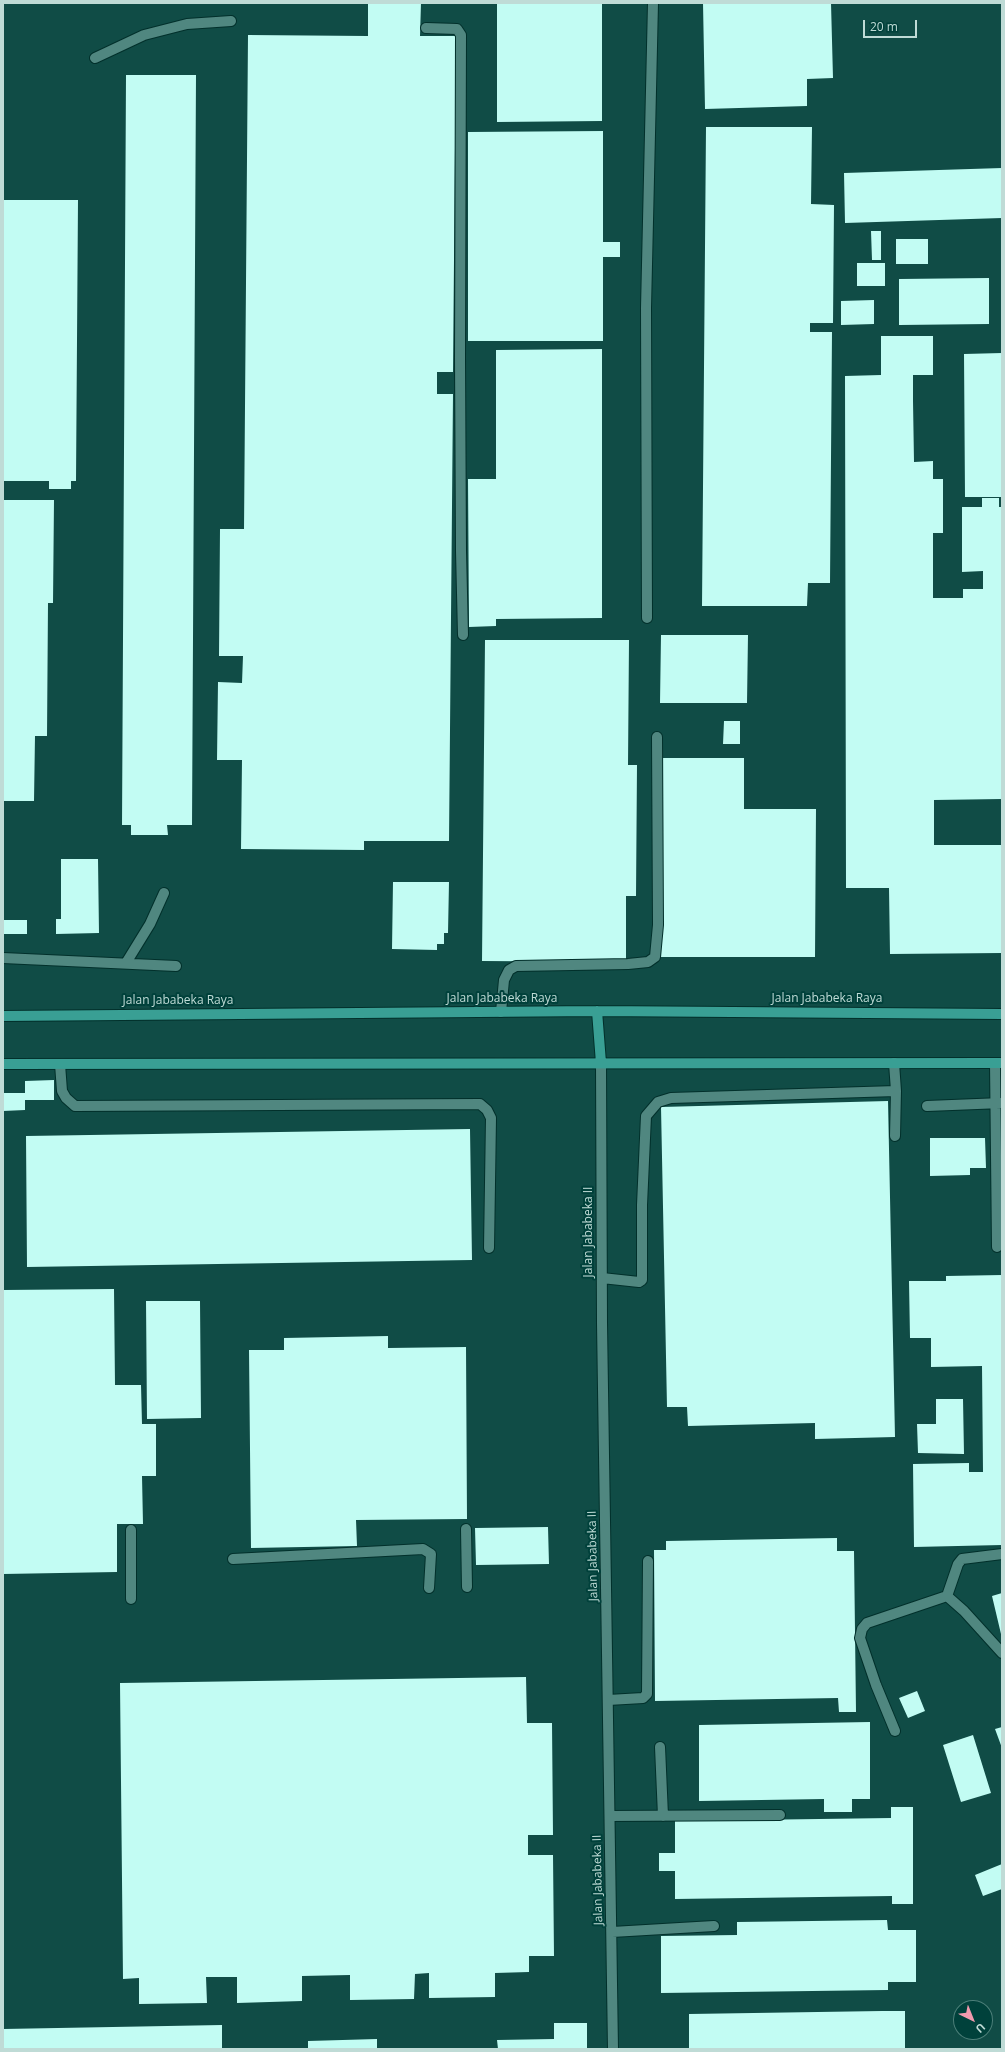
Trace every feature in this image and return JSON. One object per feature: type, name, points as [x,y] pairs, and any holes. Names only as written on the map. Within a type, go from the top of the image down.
[{"type":"main road","name":"Jalan Jababeka Raya","points":[[3,1016],[597,1011],[1002,1014]]},
{"type":"main road","points":[[597,1011],[601,1063]]},
{"type":"main road","points":[[3,1064],[998,1063]]},
{"type":"street","points":[[648,618],[646,308],[653,3]]},
{"type":"street","points":[[95,58],[144,35],[187,24],[231,22]]},
{"type":"street","points":[[426,28],[457,30],[461,36],[460,373],[463,635]]},
{"type":"street","points":[[501,1012],[504,980],[509,970],[516,966],[628,964],[648,962],[655,957],[658,925],[657,737]]},
{"type":"street","points":[[126,963],[147,930],[164,893]]},
{"type":"street","points":[[3,958],[176,966]]},
{"type":"street","name":"Jalan Jababeka II","points":[[601,1063],[602,1278],[613,2049]]},
{"type":"street","points":[[894,1063],[896,1091],[895,1136]]},
{"type":"street","points":[[997,1247],[999,1103],[998,1063]]},
{"type":"street","points":[[60,1064],[62,1091],[66,1098],[75,1106],[480,1104],[487,1110],[491,1118],[489,1248]]},
{"type":"street","points":[[602,1278],[639,1282],[642,1280],[642,1205],[646,1116],[658,1102],[671,1098],[896,1091]]},
{"type":"street","points":[[927,1106],[999,1103]]},
{"type":"street","points":[[466,1529],[467,1587]]},
{"type":"street","points":[[131,1530],[131,1599]]},
{"type":"street","points":[[233,1558],[424,1549],[431,1554],[429,1588]]},
{"type":"street","points":[[947,1596],[958,1564],[962,1559],[1002,1554]]},
{"type":"street","points":[[608,1700],[643,1698],[647,1694],[648,1561]]},
{"type":"street","points":[[947,1596],[964,1611],[1002,1653]]},
{"type":"street","points":[[895,1731],[876,1686],[860,1638],[862,1629],[867,1623],[947,1596]]},
{"type":"street","points":[[660,1747],[663,1816]]},
{"type":"street","points":[[610,1816],[780,1815]]},
{"type":"street","points":[[612,1932],[714,1926]]},
{"type":"building","points":[[368,3],[421,3],[420,36],[456,36],[453,372],[437,372],[437,394],[453,394],[449,841],[364,841],[364,850],[241,849],[242,760],[217,760],[218,682],[242,683],[243,656],[219,656],[220,529],[244,529],[248,35],[368,36]]},
{"type":"building","points":[[497,3],[602,3],[602,121],[497,122]]},
{"type":"building","points":[[703,3],[831,3],[833,78],[807,79],[807,106],[705,109]]},
{"type":"building","points":[[126,75],[196,75],[192,825],[167,825],[168,835],[131,835],[131,825],[122,825]]},
{"type":"building","points":[[706,127],[812,127],[811,204],[834,205],[833,323],[810,323],[810,332],[832,332],[830,583],[808,583],[807,606],[702,606]]},
{"type":"building","points":[[603,131],[603,242],[620,242],[620,257],[603,257],[603,341],[468,341],[468,132]]},
{"type":"building","points":[[1002,168],[1002,218],[845,223],[844,173]]},
{"type":"building","points":[[3,200],[78,200],[76,481],[71,481],[71,489],[49,489],[49,481],[3,481]]},
{"type":"building","points":[[871,231],[881,231],[881,260],[872,260]]},
{"type":"building","points":[[896,239],[928,239],[928,264],[896,264]]},
{"type":"building","points":[[857,263],[885,263],[885,286],[857,286]]},
{"type":"building","points":[[989,278],[989,324],[899,325],[899,279]]},
{"type":"building","points":[[874,300],[874,324],[841,325],[841,301]]},
{"type":"building","points":[[881,336],[933,336],[933,375],[913,375],[913,401],[914,462],[933,461],[933,479],[943,479],[943,533],[933,533],[933,598],[963,598],[963,589],[983,589],[983,571],[962,572],[962,507],[982,507],[982,498],[999,498],[999,507],[1002,507],[1002,799],[934,800],[934,845],[1002,845],[1002,953],[890,954],[889,888],[846,888],[845,376],[881,375]]},
{"type":"building","points":[[602,349],[602,618],[496,619],[496,626],[469,627],[468,479],[496,479],[496,350]]},
{"type":"building","points":[[1002,353],[1002,497],[965,497],[964,354]]},
{"type":"building","points":[[3,500],[54,500],[53,603],[48,603],[47,736],[35,736],[34,801],[3,801]]},
{"type":"building","points":[[661,635],[748,635],[747,703],[660,703]]},
{"type":"building","points":[[485,640],[629,640],[628,765],[637,765],[636,896],[626,896],[626,962],[482,961]]},
{"type":"building","points":[[724,721],[740,721],[740,744],[723,744]]},
{"type":"building","points":[[663,758],[744,758],[744,809],[816,809],[815,957],[661,957]]},
{"type":"building","points":[[61,859],[98,859],[99,933],[56,934],[56,919],[61,919]]},
{"type":"building","points":[[393,882],[449,882],[448,933],[444,933],[444,944],[437,944],[437,950],[392,949]]},
{"type":"building","points":[[3,920],[27,920],[27,934],[3,934]]},
{"type":"building","points":[[54,1080],[54,1100],[25,1100],[25,1110],[3,1111],[3,1093],[25,1093],[25,1081]]},
{"type":"building","points":[[888,1101],[895,1437],[815,1439],[815,1423],[688,1426],[687,1407],[667,1407],[661,1107]]},
{"type":"building","points":[[470,1129],[472,1260],[27,1267],[26,1136]]},
{"type":"building","points":[[930,1138],[985,1138],[986,1168],[970,1168],[970,1175],[930,1176]]},
{"type":"building","points":[[1002,1275],[1002,1545],[914,1547],[913,1464],[969,1463],[969,1472],[983,1472],[982,1366],[931,1367],[931,1338],[910,1338],[909,1281],[946,1281],[946,1276]]},
{"type":"building","points":[[114,1289],[115,1385],[141,1385],[142,1424],[156,1424],[156,1476],[142,1476],[143,1524],[117,1524],[117,1572],[3,1574],[3,1290]]},
{"type":"building","points":[[146,1301],[200,1301],[201,1418],[147,1419]]},
{"type":"building","points":[[388,1336],[388,1348],[466,1347],[467,1519],[356,1520],[357,1546],[251,1548],[249,1350],[284,1350],[284,1338]]},
{"type":"building","points":[[936,1399],[963,1399],[964,1454],[918,1453],[917,1424],[936,1424]]},
{"type":"building","points":[[548,1527],[549,1564],[476,1565],[475,1528]]},
{"type":"building","points":[[837,1538],[837,1551],[854,1551],[856,1712],[839,1712],[838,1698],[655,1701],[654,1550],[666,1550],[666,1541]]},
{"type":"building","points":[[1002,1593],[1002,1634],[1001,1634],[992,1596]]},
{"type":"building","points":[[526,1677],[527,1723],[552,1723],[553,1835],[528,1835],[528,1855],[553,1855],[554,1956],[529,1956],[529,1972],[495,1973],[495,1997],[429,1998],[429,1973],[415,1974],[414,1999],[350,2000],[350,1975],[302,1976],[302,2001],[237,2003],[237,1977],[206,1977],[207,2003],[139,2004],[139,1978],[123,1979],[120,1683]]},
{"type":"building","points":[[917,1691],[925,1711],[908,1718],[899,1698]]},
{"type":"building","points":[[870,1722],[870,1799],[852,1799],[852,1812],[824,1812],[824,1799],[699,1801],[699,1725]]},
{"type":"building","points":[[1002,1727],[1002,1748],[995,1729]]},
{"type":"building","points":[[973,1735],[991,1793],[961,1802],[943,1745]]},
{"type":"building","points":[[891,1807],[913,1807],[913,1904],[892,1904],[892,1896],[675,1899],[675,1871],[659,1871],[659,1853],[675,1853],[675,1821],[891,1818]]},
{"type":"building","points":[[1002,1864],[1002,1889],[983,1896],[975,1875]]},
{"type":"building","points":[[887,1920],[888,1930],[916,1930],[916,1982],[888,1982],[888,1990],[661,1993],[661,1936],[737,1935],[737,1922]]},
{"type":"building","points":[[905,2011],[905,2049],[689,2049],[689,2014]]},
{"type":"building","points":[[554,2023],[587,2023],[587,2049],[498,2049],[497,2040],[554,2039]]},
{"type":"building","points":[[222,2025],[222,2049],[3,2049],[3,2029]]},
{"type":"building","points":[[377,2039],[377,2049],[308,2049],[308,2041]]}]
